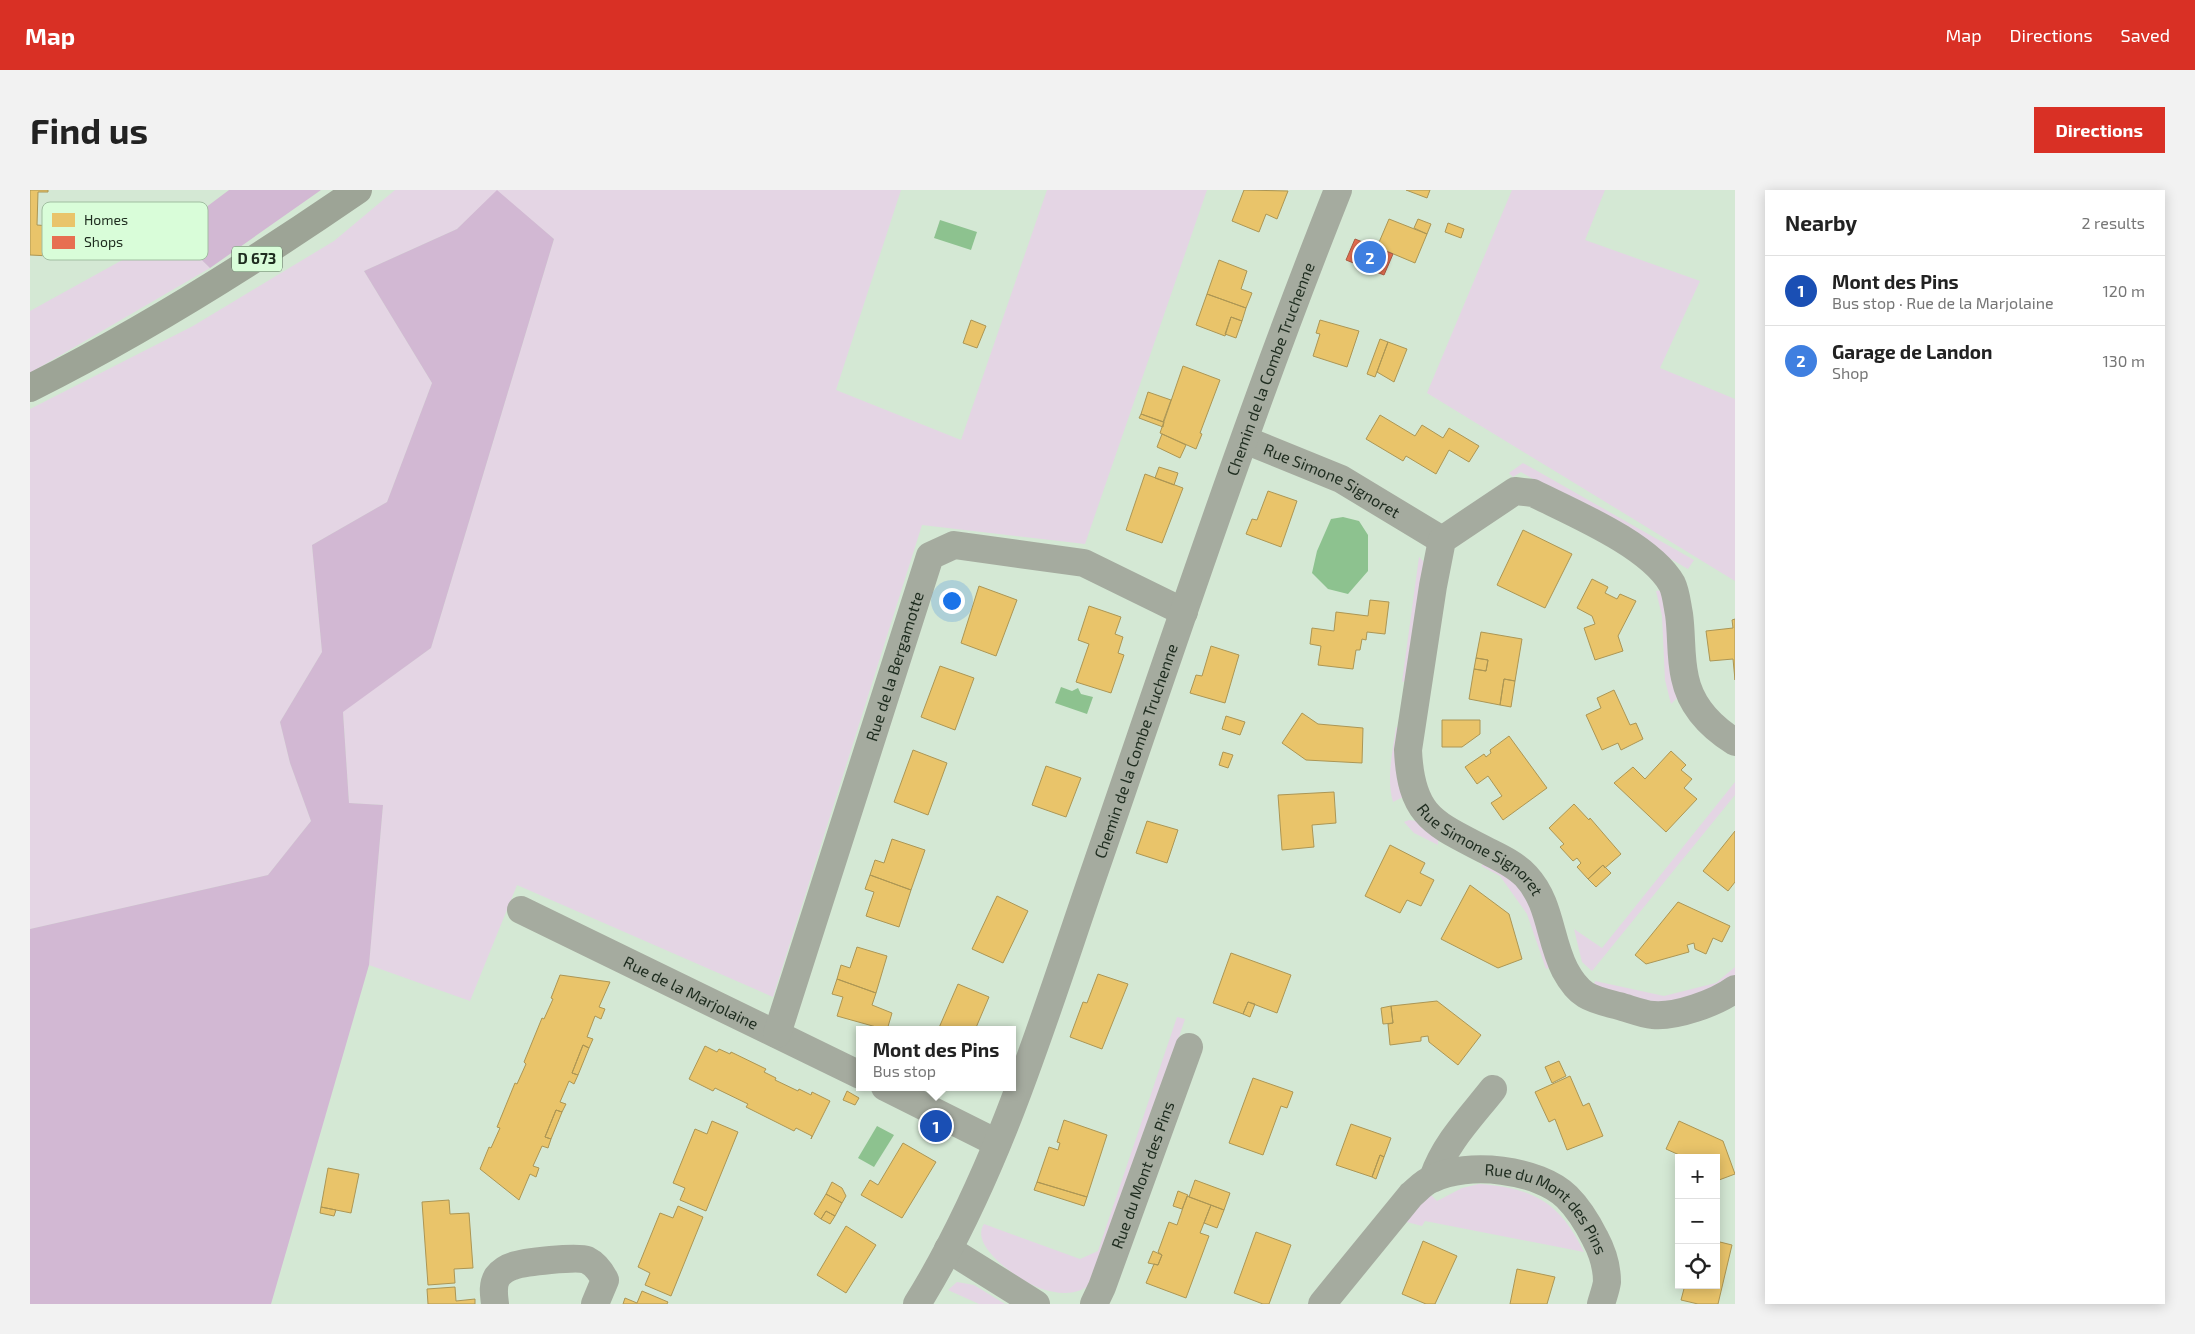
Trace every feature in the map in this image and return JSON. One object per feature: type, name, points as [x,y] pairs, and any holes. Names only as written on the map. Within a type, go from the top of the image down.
[{"type":"main road","name":"D 673","points":[[30,388],[198,296],[272,249],[358,190]]},
{"type":"street","name":"Chemin de la Combe Truchenne","points":[[917,1304],[948,1249],[997,1143],[1049,1004],[1245,440],[1310,259],[1338,190]]},
{"type":"street","name":"Rue Simone Signoret","points":[[1245,440],[1341,479],[1442,540],[1433,586],[1408,750],[1411,778],[1420,805],[1430,818],[1444,828],[1508,862],[1525,874],[1536,888],[1545,906],[1565,970],[1587,997],[1653,1014],[1679,1012],[1735,989]]},
{"type":"street","points":[[1442,540],[1516,491],[1524,491],[1533,493],[1590,521],[1658,565],[1673,585],[1680,623],[1684,678],[1689,691],[1696,706],[1716,730],[1735,742]]},
{"type":"street","name":"Rue de la Bergamotte","points":[[777,1034],[930,556],[954,544],[1084,563],[1184,612]]},
{"type":"street","name":"Rue de la Marjolaine","points":[[521,910],[856,1073]]},
{"type":"street","name":"Rue du Mont des Pins","points":[[1094,1304],[1189,1047]]},
{"type":"street","points":[[1433,1178],[1438,1162],[1451,1141],[1493,1089]]},
{"type":"street","points":[[893,1091],[997,1143]]},
{"type":"street","name":"Rue du Mont des Pins","points":[[1322,1304],[1411,1195],[1433,1178],[1463,1171],[1498,1169],[1530,1176],[1566,1196],[1589,1226],[1602,1251],[1607,1282],[1602,1304]]},
{"type":"street","points":[[948,1249],[1036,1304]]},
{"type":"street","points":[[495,1304],[493,1288],[503,1270],[518,1264],[575,1258],[587,1260],[596,1266],[604,1280],[595,1304]]},
{"type":"shaded area","points":[[229,190],[321,190],[210,268],[202,260],[208,260],[208,206]]},
{"type":"shaded area","points":[[395,190],[901,190],[836,390],[961,440],[1047,190],[1207,190],[1085,544],[922,525],[773,997],[517,885],[470,1001],[369,965],[383,805],[349,803],[343,711],[431,648],[554,239],[497,191],[457,229],[364,271],[432,383],[387,502],[312,545],[322,652],[280,722],[290,763],[311,821],[268,875],[30,929],[30,409],[193,326],[334,241]]},
{"type":"shaded area","points":[[497,190],[554,239],[431,648],[343,712],[349,803],[383,805],[369,965],[271,1304],[30,1304],[30,929],[268,875],[311,821],[290,763],[280,722],[322,652],[312,545],[387,502],[432,383],[364,271],[457,229]]},
{"type":"shaded area","points":[[1512,190],[1605,190],[1585,240],[1700,281],[1660,368],[1735,399],[1735,581],[1427,393]]},
{"type":"shaded area","points":[[940,220],[977,232],[971,250],[934,238]]},
{"type":"shaded area","points":[[122,260],[202,260],[210,268],[30,373],[30,311]]},
{"type":"shaded area","points":[[1523,463],[1694,560],[1688,569],[1521,472],[1513,477],[1509,473]]},
{"type":"shaded area","points":[[1343,517],[1359,521],[1368,535],[1368,571],[1348,594],[1328,589],[1312,573],[1317,551],[1331,519]]},
{"type":"shaded area","points":[[1419,557],[1423,561],[1425,569],[1413,678],[1402,682]]},
{"type":"shaded area","points":[[1661,590],[1679,696],[1671,704],[1665,680],[1662,616],[1656,591]]},
{"type":"shaded area","points":[[1061,687],[1072,691],[1078,688],[1081,694],[1093,697],[1087,714],[1055,703]]},
{"type":"shaded area","points":[[1396,727],[1405,732],[1403,797],[1393,802],[1390,774]]},
{"type":"shaded area","points":[[1735,782],[1735,795],[1592,971],[1582,962],[1574,929],[1602,948]]},
{"type":"shaded area","points":[[1409,820],[1416,821],[1438,840],[1438,845],[1414,833],[1404,822]]},
{"type":"shaded area","points":[[1487,860],[1510,875],[1536,910],[1554,966],[1546,969],[1527,914],[1500,876],[1481,866]]},
{"type":"shaded area","points":[[1735,967],[1735,978],[1717,990],[1660,1003],[1593,988],[1595,981],[1664,996],[1716,983]]},
{"type":"shaded area","points":[[1177,1017],[1185,1019],[1099,1272],[1088,1286],[1072,1293],[1047,1290],[1023,1280],[990,1253],[981,1233],[984,1224],[1080,1259],[1098,1251]]},
{"type":"shaded area","points":[[877,1126],[894,1135],[874,1167],[858,1158]]},
{"type":"shaded area","points":[[1479,1184],[1515,1189],[1543,1201],[1565,1221],[1584,1252],[1425,1221],[1422,1226],[1403,1221],[1431,1195],[1437,1201],[1462,1188]]},
{"type":"shaded area","points":[[957,1282],[974,1285],[1005,1304],[979,1304],[948,1290]]},
{"type":"building: Homes","points":[[30,190],[48,190],[48,192],[38,192],[37,225],[42,225],[42,256],[30,255]]},
{"type":"building: Homes","points":[[1244,190],[1288,191],[1277,219],[1266,214],[1259,232],[1232,221]]},
{"type":"building: Homes","points":[[1406,190],[1430,190],[1427,198]]},
{"type":"building: Homes","points":[[1389,219],[1427,234],[1415,263],[1377,247]]},
{"type":"building: Homes","points":[[1418,219],[1431,224],[1427,234],[1414,228]]},
{"type":"building: Homes","points":[[1448,223],[1464,229],[1461,238],[1445,232]]},
{"type":"building: Homes","points":[[1219,260],[1247,271],[1241,289],[1252,293],[1246,308],[1207,294]]},
{"type":"building: Homes","points":[[1207,294],[1246,308],[1242,321],[1231,317],[1225,336],[1196,325]]},
{"type":"building: Homes","points":[[1231,317],[1242,321],[1236,338],[1225,334]]},
{"type":"building: Homes","points":[[971,320],[986,326],[977,348],[963,343]]},
{"type":"building: Homes","points":[[1320,320],[1359,331],[1347,367],[1313,356],[1320,334],[1316,333]]},
{"type":"building: Homes","points":[[1380,339],[1388,342],[1375,377],[1367,374]]},
{"type":"building: Homes","points":[[1388,342],[1407,349],[1394,382],[1377,372]]},
{"type":"building: Homes","points":[[1183,366],[1220,380],[1196,449],[1160,433]]},
{"type":"building: Homes","points":[[1148,392],[1171,400],[1163,422],[1141,414]]},
{"type":"building: Homes","points":[[1141,414],[1164,422],[1163,427],[1139,418]]},
{"type":"building: Homes","points":[[1380,415],[1415,436],[1422,425],[1443,438],[1449,428],[1479,446],[1469,462],[1449,450],[1436,474],[1406,456],[1403,461],[1366,439]]},
{"type":"building: Homes","points":[[1162,434],[1186,445],[1180,458],[1157,447]]},
{"type":"building: Homes","points":[[1159,467],[1178,473],[1174,485],[1155,478]]},
{"type":"building: Homes","points":[[1145,474],[1183,488],[1162,543],[1126,530]]},
{"type":"building: Homes","points":[[1268,491],[1297,501],[1281,547],[1246,534],[1252,519],[1257,520]]},
{"type":"building: Homes","points":[[1523,530],[1572,554],[1545,608],[1497,585]]},
{"type":"building: Homes","points":[[1592,579],[1608,587],[1605,593],[1617,599],[1620,594],[1636,601],[1618,636],[1623,651],[1595,660],[1584,628],[1595,624],[1592,616],[1577,608]]},
{"type":"building: Homes","points":[[979,586],[1017,600],[996,656],[961,643]]},
{"type":"building: Homes","points":[[1370,600],[1389,602],[1385,634],[1367,632],[1366,640],[1362,639],[1360,650],[1356,650],[1353,669],[1318,665],[1321,646],[1310,644],[1312,628],[1334,631],[1336,612],[1368,616]]},
{"type":"building: Homes","points":[[1089,606],[1121,617],[1115,634],[1123,637],[1118,653],[1124,655],[1111,693],[1076,682],[1089,644],[1078,640]]},
{"type":"building: Homes","points":[[1735,619],[1735,680],[1733,659],[1710,661],[1706,631],[1733,628],[1732,620]]},
{"type":"building: Homes","points":[[1481,632],[1522,639],[1515,681],[1504,679],[1500,705],[1469,699],[1474,669],[1486,671],[1488,660],[1476,658]]},
{"type":"building: Homes","points":[[1211,646],[1239,655],[1225,703],[1190,693],[1196,675],[1202,676]]},
{"type":"building: Homes","points":[[1476,658],[1488,660],[1486,671],[1474,669]]},
{"type":"building: Homes","points":[[940,666],[974,678],[955,730],[921,717]]},
{"type":"building: Homes","points":[[1504,679],[1515,681],[1511,707],[1500,705]]},
{"type":"building: Homes","points":[[1614,690],[1630,725],[1636,723],[1643,739],[1621,750],[1618,743],[1602,750],[1586,715],[1601,708],[1597,698]]},
{"type":"building: Homes","points":[[1302,713],[1318,724],[1363,728],[1362,763],[1306,760],[1282,743]]},
{"type":"building: Homes","points":[[1226,716],[1245,722],[1240,735],[1222,729]]},
{"type":"building: Homes","points":[[1442,720],[1480,720],[1480,734],[1462,747],[1442,747]]},
{"type":"building: Homes","points":[[1509,736],[1547,788],[1503,820],[1491,803],[1502,796],[1488,776],[1477,784],[1465,767],[1484,754],[1486,757],[1491,753],[1490,750]]},
{"type":"building: Homes","points":[[913,750],[947,763],[928,815],[894,802]]},
{"type":"building: Homes","points":[[1671,751],[1686,765],[1681,770],[1692,779],[1684,788],[1697,799],[1666,832],[1614,783],[1633,767],[1645,779]]},
{"type":"building: Homes","points":[[1223,752],[1233,755],[1228,768],[1219,765]]},
{"type":"building: Homes","points":[[1046,766],[1081,778],[1066,817],[1032,805]]},
{"type":"building: Homes","points":[[1334,792],[1336,823],[1312,825],[1314,847],[1282,850],[1278,795]]},
{"type":"building: Homes","points":[[1574,804],[1589,820],[1590,818],[1621,854],[1605,868],[1603,865],[1588,879],[1577,867],[1581,863],[1577,858],[1573,861],[1560,847],[1564,844],[1549,828]]},
{"type":"building: Homes","points":[[1147,821],[1178,830],[1167,863],[1136,853]]},
{"type":"building: Homes","points":[[1735,831],[1735,882],[1728,891],[1703,871]]},
{"type":"building: Homes","points":[[892,839],[925,850],[911,890],[870,875],[875,860],[884,863]]},
{"type":"building: Homes","points":[[1390,845],[1425,863],[1420,873],[1434,880],[1421,906],[1407,900],[1400,913],[1365,896]]},
{"type":"building: Homes","points":[[1603,865],[1611,873],[1596,887],[1588,879]]},
{"type":"building: Homes","points":[[870,875],[911,890],[899,927],[866,916],[874,892],[865,889]]},
{"type":"building: Homes","points":[[1470,885],[1509,914],[1522,959],[1498,968],[1441,939]]},
{"type":"building: Homes","points":[[997,896],[1028,911],[1003,963],[972,949]]},
{"type":"building: Homes","points":[[1678,902],[1730,926],[1722,942],[1713,938],[1706,954],[1695,949],[1694,943],[1687,945],[1689,952],[1646,964],[1635,955]]},
{"type":"building: Homes","points":[[857,947],[887,956],[876,993],[837,979],[841,965],[850,968]]},
{"type":"building: Homes","points":[[1231,953],[1291,975],[1277,1013],[1248,1002],[1243,1014],[1213,1003]]},
{"type":"building: Homes","points":[[1098,974],[1128,984],[1102,1049],[1070,1037],[1083,1002],[1087,1003]]},
{"type":"building: Homes","points":[[560,975],[610,982],[599,1007],[605,1009],[601,1019],[595,1016],[587,1037],[593,1039],[589,1048],[583,1045],[572,1073],[578,1075],[574,1084],[569,1081],[560,1102],[566,1104],[562,1112],[556,1110],[545,1137],[551,1139],[548,1148],[542,1146],[533,1166],[539,1168],[536,1177],[530,1174],[519,1200],[480,1169],[489,1147],[491,1148],[500,1128],[497,1127],[515,1083],[517,1084],[526,1064],[524,1062],[542,1018],[544,1019],[553,999],[551,998]]},
{"type":"building: Homes","points":[[837,979],[876,993],[872,1005],[892,1013],[888,1026],[873,1026],[837,1016],[843,997],[832,994]]},
{"type":"building: Homes","points":[[958,984],[989,997],[977,1026],[940,1026]]},
{"type":"building: Homes","points":[[1437,1001],[1481,1035],[1458,1065],[1429,1042],[1428,1036],[1421,1037],[1421,1041],[1390,1045],[1388,1024],[1393,1023],[1391,1006]]},
{"type":"building: Homes","points":[[1248,1002],[1255,1004],[1250,1017],[1243,1014]]},
{"type":"building: Homes","points":[[1391,1006],[1393,1023],[1383,1024],[1381,1008]]},
{"type":"building: Homes","points":[[583,1045],[589,1048],[578,1075],[572,1073]]},
{"type":"building: Homes","points":[[705,1046],[717,1052],[719,1049],[730,1054],[731,1052],[766,1069],[764,1072],[776,1078],[775,1080],[798,1091],[799,1089],[811,1095],[812,1092],[830,1101],[811,1139],[812,1136],[796,1128],[794,1131],[746,1107],[748,1104],[715,1088],[713,1091],[689,1079]]},
{"type":"building: Homes","points":[[1559,1061],[1566,1076],[1552,1083],[1545,1067]]},
{"type":"building: Homes","points":[[1570,1076],[1583,1106],[1589,1103],[1603,1136],[1567,1150],[1555,1119],[1549,1122],[1535,1092]]},
{"type":"building: Homes","points":[[1253,1078],[1293,1092],[1287,1108],[1281,1106],[1263,1155],[1229,1143]]},
{"type":"building: Homes","points":[[847,1091],[859,1098],[855,1105],[843,1100]]},
{"type":"building: Homes","points":[[556,1110],[562,1112],[551,1139],[545,1137]]},
{"type":"building: Homes","points":[[1064,1120],[1107,1135],[1087,1197],[1037,1182],[1049,1147],[1058,1150],[1060,1143],[1057,1142]]},
{"type":"building: Homes","points":[[712,1121],[738,1132],[706,1211],[680,1200],[685,1188],[673,1183],[695,1129],[707,1134]]},
{"type":"building: Homes","points":[[1679,1121],[1723,1141],[1735,1174],[1720,1180],[1720,1154],[1677,1154],[1666,1149]]},
{"type":"building: Homes","points":[[1351,1124],[1391,1138],[1384,1157],[1380,1155],[1372,1177],[1336,1165]]},
{"type":"building: Homes","points":[[903,1143],[936,1162],[902,1218],[861,1195],[870,1180],[878,1185]]},
{"type":"building: Homes","points":[[1380,1155],[1384,1157],[1376,1179],[1372,1177]]},
{"type":"building: Homes","points":[[328,1168],[359,1174],[351,1213],[321,1207]]},
{"type":"building: Homes","points":[[1195,1180],[1230,1193],[1224,1210],[1189,1197]]},
{"type":"building: Homes","points":[[832,1182],[842,1188],[846,1196],[842,1203],[826,1194]]},
{"type":"building: Homes","points":[[1037,1182],[1087,1197],[1084,1206],[1034,1190]]},
{"type":"building: Homes","points":[[1178,1191],[1188,1195],[1182,1209],[1173,1206]]},
{"type":"building: Homes","points":[[826,1194],[842,1203],[835,1216],[826,1211],[821,1219],[814,1214]]},
{"type":"building: Homes","points":[[1187,1196],[1211,1205],[1200,1233],[1209,1236],[1186,1298],[1146,1283],[1154,1264],[1158,1265],[1162,1255],[1158,1252],[1169,1222],[1177,1225]]},
{"type":"building: Homes","points":[[449,1200],[450,1214],[469,1213],[473,1268],[454,1269],[455,1283],[428,1285],[422,1202]]},
{"type":"building: Homes","points":[[1211,1205],[1224,1210],[1217,1228],[1204,1223]]},
{"type":"building: Homes","points":[[678,1206],[703,1217],[671,1296],[645,1285],[650,1273],[638,1267],[660,1213],[673,1218]]},
{"type":"building: Homes","points":[[321,1207],[336,1210],[334,1216],[320,1213]]},
{"type":"building: Homes","points":[[826,1211],[835,1216],[830,1224],[821,1219]]},
{"type":"building: Homes","points":[[846,1226],[876,1245],[846,1293],[817,1275]]},
{"type":"building: Homes","points":[[1256,1232],[1291,1245],[1269,1304],[1263,1304],[1234,1293]]},
{"type":"building: Homes","points":[[1423,1241],[1457,1256],[1435,1304],[1426,1304],[1402,1294]]},
{"type":"building: Homes","points":[[1720,1242],[1732,1245],[1718,1304],[1698,1304],[1681,1300],[1684,1289],[1720,1289]]},
{"type":"building: Homes","points":[[1153,1251],[1162,1255],[1158,1265],[1148,1263]]},
{"type":"building: Homes","points":[[1517,1269],[1555,1277],[1547,1304],[1510,1304]]},
{"type":"building: Homes","points":[[455,1287],[456,1301],[475,1299],[475,1304],[428,1304],[427,1289]]},
{"type":"building: Homes","points":[[642,1291],[668,1302],[667,1304],[623,1304],[625,1298],[637,1303]]},
{"type":"building: Shops","points":[[1355,239],[1393,254],[1384,275],[1346,260]]},
{"type":"place","name":"Garage de Landon","points":[[1370,257]]},
{"type":"place","name":"Mont des Pins","points":[[936,1126]]}]
